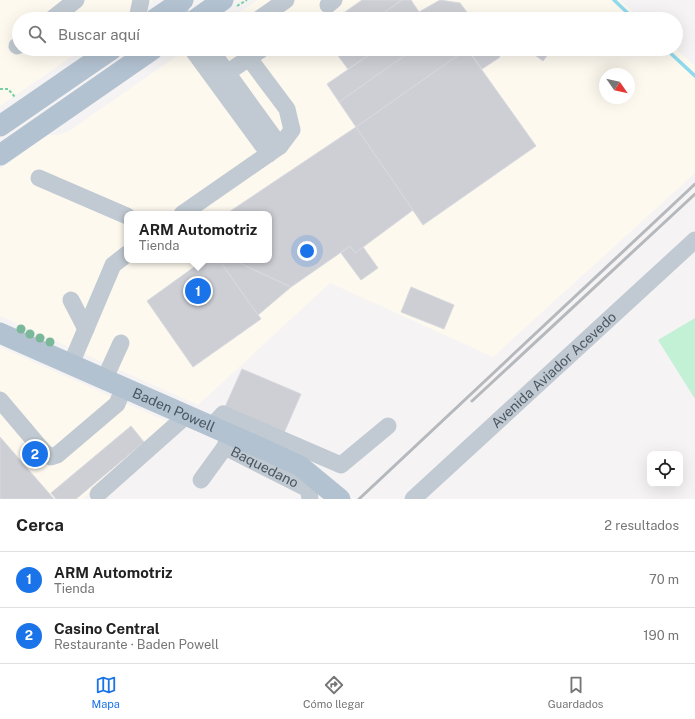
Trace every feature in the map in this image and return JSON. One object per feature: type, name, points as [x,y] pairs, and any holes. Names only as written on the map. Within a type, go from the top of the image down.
[{"type":"main road","points":[[0,126],[102,56]]},
{"type":"main road","points":[[0,155],[142,56]]},
{"type":"main road","name":"Baden Powell","points":[[0,333],[187,415],[222,436],[300,466],[340,499]]},
{"type":"street","points":[[61,12],[76,0]]},
{"type":"street","points":[[138,12],[141,0]]},
{"type":"street","points":[[269,12],[286,0]]},
{"type":"street","points":[[199,56],[221,77],[274,150]]},
{"type":"street","points":[[213,56],[221,77]]},
{"type":"street","points":[[221,77],[246,56]]},
{"type":"street","points":[[186,211],[274,150],[292,130],[288,110],[254,56]]},
{"type":"street","points":[[39,178],[124,215]]},
{"type":"street","name":"Avenida Aviador Acevedo","points":[[413,499],[695,240]]},
{"type":"street","points":[[67,362],[83,324],[95,308],[112,265],[124,256]]},
{"type":"street","points":[[71,300],[83,324]]},
{"type":"street","points":[[105,378],[121,343]]},
{"type":"street","points":[[0,400],[44,452],[51,457],[57,455],[117,404],[124,387]]},
{"type":"street","points":[[201,480],[222,436],[223,414],[341,465],[388,426]]},
{"type":"street","points":[[98,494],[187,415]]},
{"type":"street","name":"Baquedano","points":[[222,436],[306,488],[309,492],[310,499]]},
{"type":"path","points":[[0,89],[8,89],[15,98]]},
{"type":"shaded area","points":[[0,0],[153,0],[136,12],[12,12],[12,56],[73,56],[0,106]]},
{"type":"shaded area","points":[[257,0],[619,0],[633,12],[240,12]]},
{"type":"shaded area","points":[[683,55],[695,66],[695,173],[493,357],[330,283],[198,405],[0,316],[0,169],[48,135],[57,135],[69,131],[177,56]]},
{"type":"shaded area","points":[[0,347],[168,422],[82,499],[0,499]]},
{"type":"green space","points":[[695,318],[695,399],[658,340]]},
{"type":"building","points":[[362,0],[402,0],[385,12],[345,12]]},
{"type":"building","points":[[402,0],[411,0],[419,12],[385,12]]},
{"type":"building","points":[[440,0],[460,3],[467,12],[419,12]]},
{"type":"building","points":[[338,56],[368,56],[348,69]]},
{"type":"building","points":[[368,56],[404,56],[339,102],[327,84]]},
{"type":"building","points":[[404,56],[457,56],[356,127],[339,102]]},
{"type":"building","points":[[457,56],[472,56],[536,146],[423,225],[356,127]]},
{"type":"building","points":[[473,56],[500,57],[482,69]]},
{"type":"building","points":[[536,56],[547,56],[543,61]]},
{"type":"building","points":[[356,127],[413,210],[355,253],[350,246],[291,287],[239,263],[272,263],[272,211],[230,211]]},
{"type":"building","points":[[350,246],[355,253],[363,247],[378,268],[361,280],[341,253]]},
{"type":"building","points":[[200,263],[221,263],[261,319],[193,367],[147,301]]},
{"type":"building","points":[[221,263],[239,263],[291,287],[258,315]]},
{"type":"building","points":[[411,287],[454,305],[444,329],[401,312]]},
{"type":"building","points":[[242,369],[301,394],[284,433],[225,407]]},
{"type":"building","points":[[131,426],[144,442],[76,499],[56,499],[51,493]]},
{"type":"building","points":[[0,437],[54,499],[0,499]]},
{"type":"waterway","points":[[614,0],[627,12]]},
{"type":"waterway","points":[[674,56],[695,76]]},
{"type":"railway","points":[[359,499],[695,184]]},
{"type":"railway","points":[[472,401],[695,194]]},
{"type":"place","name":"ARM Automotriz","points":[[198,291]]},
{"type":"place","name":"Casino Central","points":[[35,454]]}]
